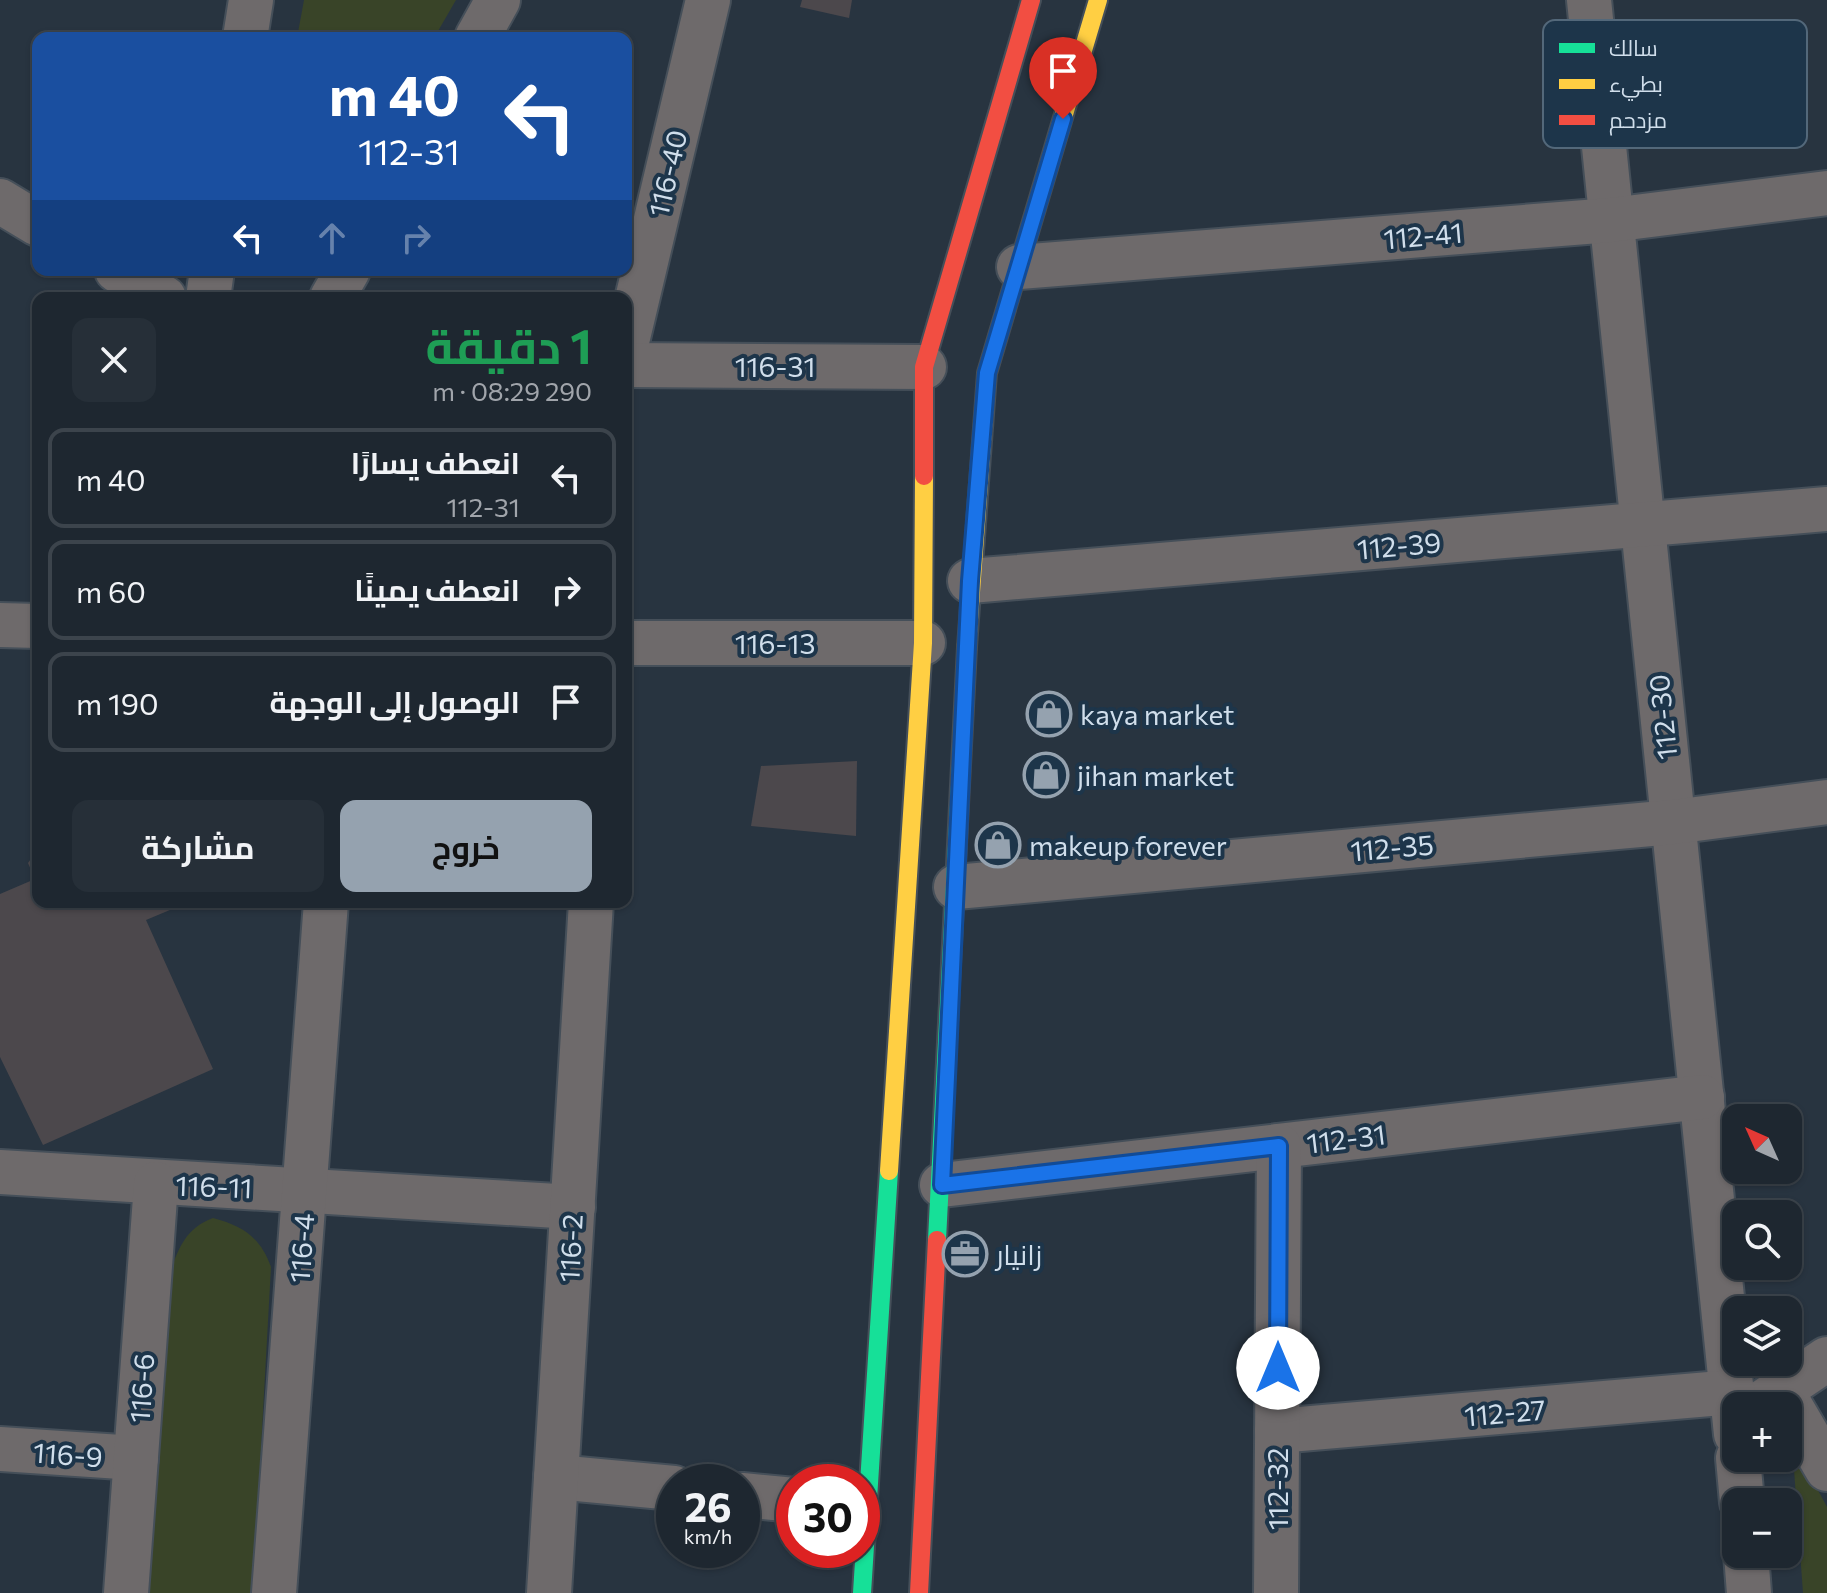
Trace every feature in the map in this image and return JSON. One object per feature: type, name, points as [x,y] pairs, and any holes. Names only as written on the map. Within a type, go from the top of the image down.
[{"type":"main road","points":[[868,1464],[879,1350],[923,643],[924,367],[1031,0]]},
{"type":"main road","points":[[919,1593],[942,1185],[970,581],[987,373],[1098,0]]},
{"type":"main road","points":[[862,1593],[863,1568]]},
{"type":"street","points":[[246,32],[251,0]]},
{"type":"street","points":[[480,32],[498,0]]},
{"type":"street","name":"116-40","points":[[632,321],[708,0]]},
{"type":"street","name":"112-30","points":[[1589,0],[1591,20]]},
{"type":"street","name":"112-30","points":[[1604,148],[1702,1097],[1743,1392]]},
{"type":"street","name":"112-41","points":[[1019,267],[1611,220],[1827,193]]},
{"type":"street","points":[[0,201],[32,220]]},
{"type":"street","points":[[127,276],[154,292]]},
{"type":"street","name":"116-31","points":[[632,365],[924,367]]},
{"type":"street","name":"112-39","points":[[970,581],[1827,509]]},
{"type":"street","points":[[0,625],[32,626]]},
{"type":"street","name":"116-13","points":[[632,643],[923,643]]},
{"type":"street","name":"112-35","points":[[956,887],[1673,822],[1827,802]]},
{"type":"street","name":"116-4","points":[[274,1593],[326,908]]},
{"type":"street","name":"116-2","points":[[549,1593],[591,908]]},
{"type":"street","name":"112-31","points":[[942,1185],[1702,1097]]},
{"type":"street","name":"112-32","points":[[1276,1593],[1279,1146]]},
{"type":"street","name":"116-11","points":[[0,1172],[156,1184],[573,1207]]},
{"type":"street","name":"116-6","points":[[126,1593],[156,1184]]},
{"type":"street","points":[[1775,1392],[1827,1359]]},
{"type":"street","name":"112-27","points":[[1277,1431],[1722,1411]]},
{"type":"street","name":"116-9","points":[[0,1449],[136,1458]]},
{"type":"street","points":[[1802,1451],[1827,1469]]},
{"type":"street","points":[[556,1477],[656,1486]]},
{"type":"street","points":[[1747,1568],[1749,1593]]},
{"type":"green space","points":[[304,0],[456,0],[437,32],[298,32]]},
{"type":"green space","points":[[213,1218],[249,1234],[262,1248],[271,1267],[253,1593],[146,1593],[170,1272],[180,1247],[190,1233]]},
{"type":"green space","points":[[1802,1461],[1827,1507],[1827,1593],[1803,1593],[1802,1488],[1795,1488],[1794,1472],[1802,1472]]},
{"type":"building","points":[[802,0],[852,0],[849,18],[800,7]]},
{"type":"building","points":[[857,761],[856,836],[751,826],[761,766]]},
{"type":"building","points":[[32,880],[32,908],[175,908],[146,920],[213,1069],[43,1145],[0,1057],[0,894]]},
{"type":"traffic: fast","points":[[937,1240],[967,647]]},
{"type":"traffic: fast","points":[[862,1593],[889,1171]]},
{"type":"traffic: slow","points":[[967,647],[987,373],[1098,0]]},
{"type":"traffic: slow","points":[[889,1171],[923,643],[924,476]]},
{"type":"traffic: jam","points":[[924,476],[924,367],[1031,0]]},
{"type":"traffic: jam","points":[[919,1593],[937,1240]]},
{"type":"place","name":"kaya market","points":[[1049,714]]},
{"type":"place","name":"jihan market","points":[[1046,775]]},
{"type":"place","name":"makeup forever","points":[[998,845]]},
{"type":"place","name":"زانيار","points":[[965,1254]]},
{"type":"route","points":[[1063,119],[987,373],[970,581],[942,1185],[1279,1146],[1278,1368]]}]
